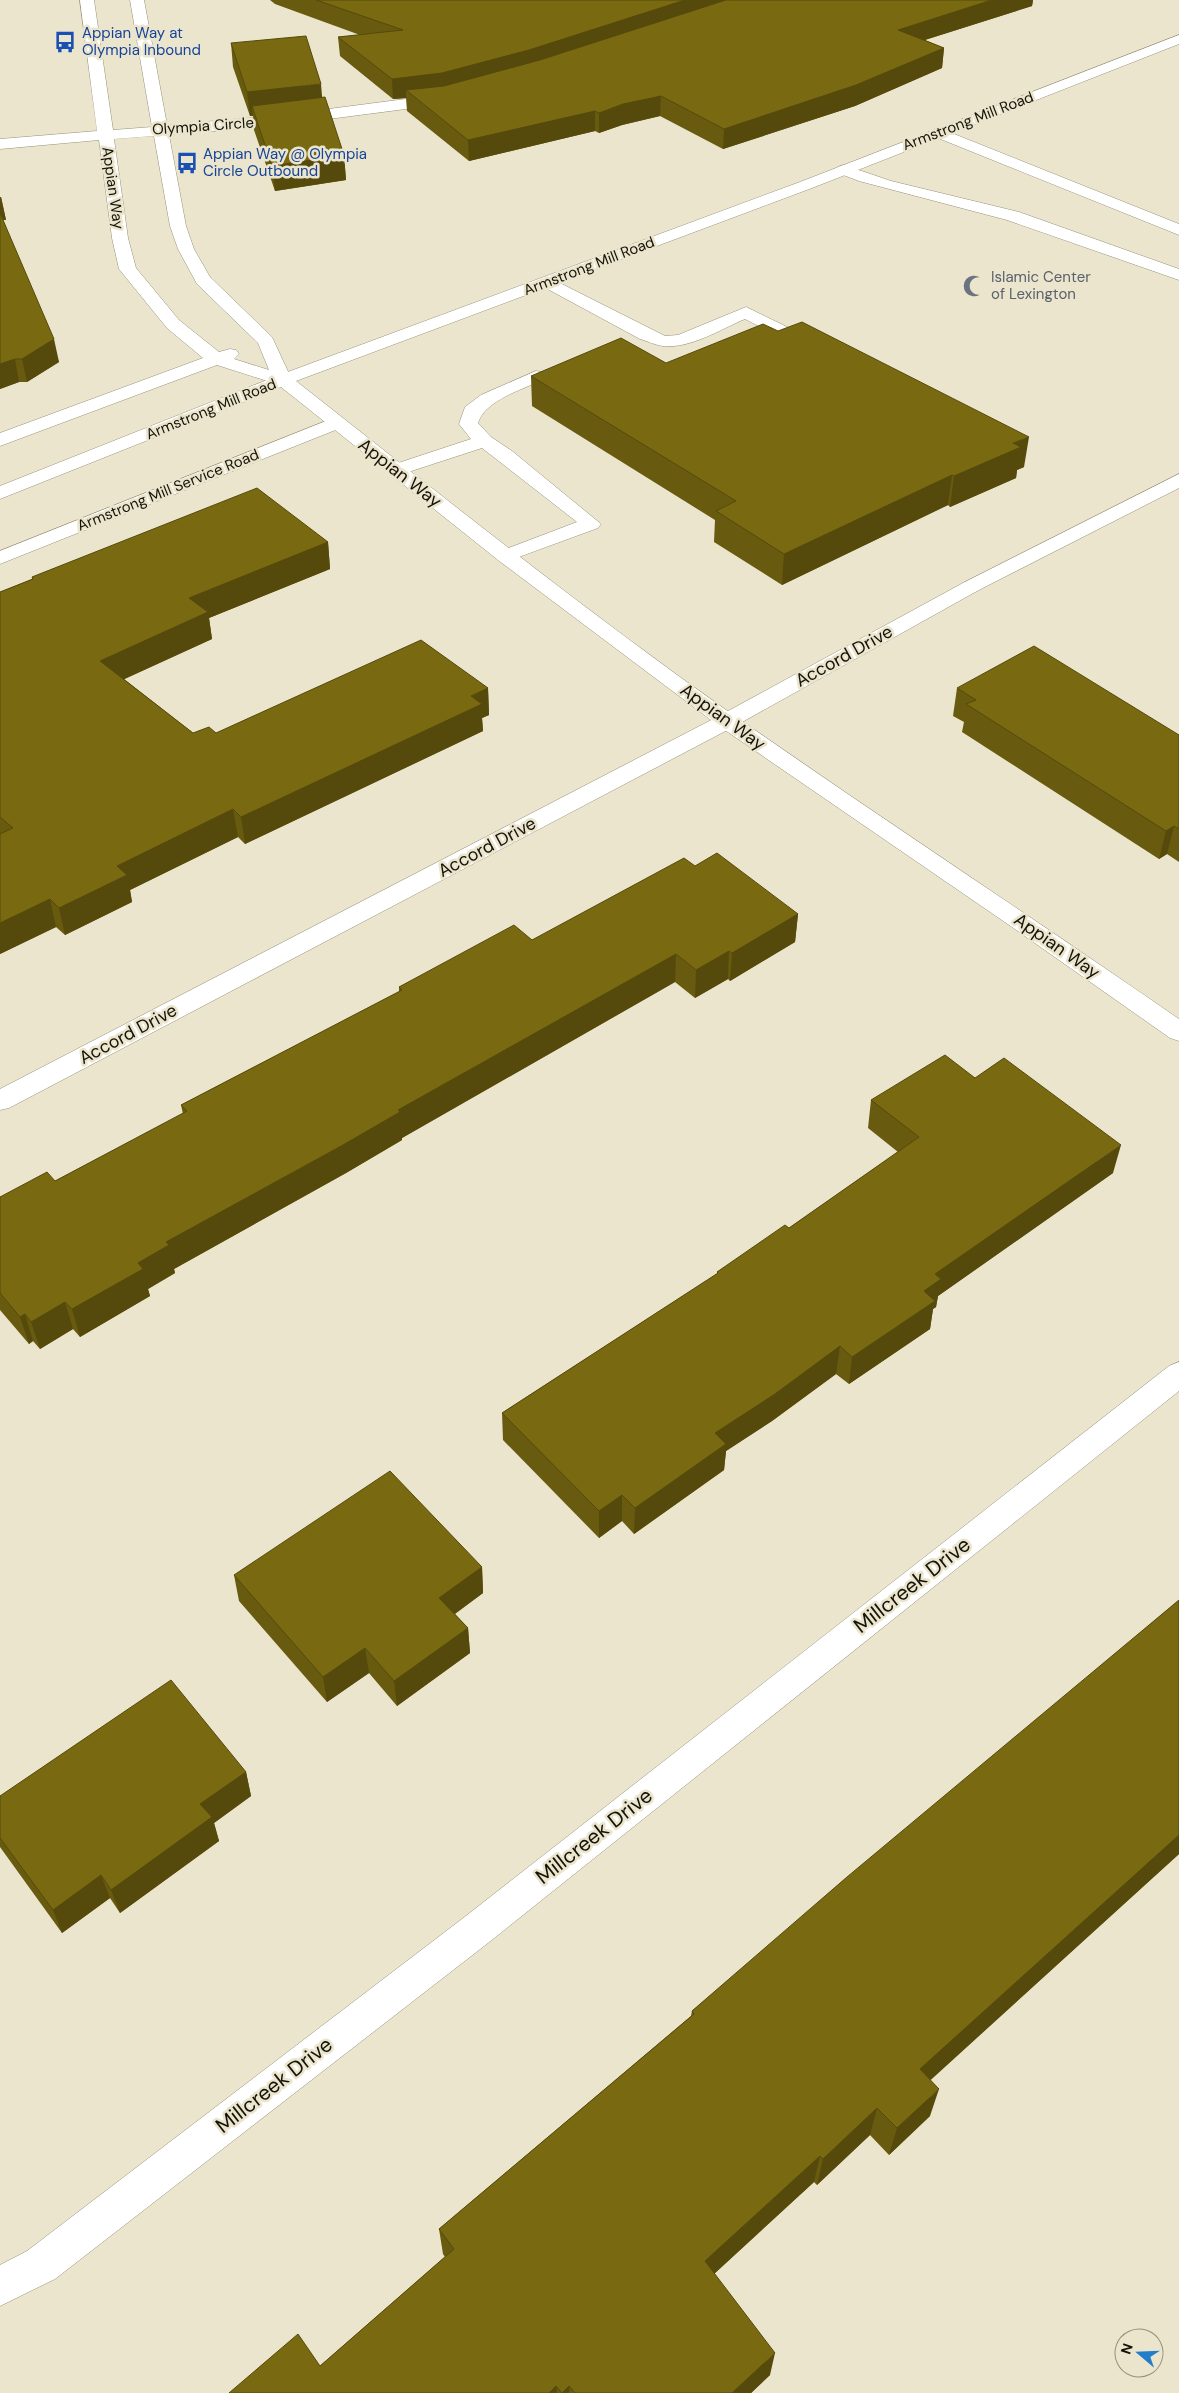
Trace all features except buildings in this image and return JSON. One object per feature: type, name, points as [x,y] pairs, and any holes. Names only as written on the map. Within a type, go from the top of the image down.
[{"type":"street","name":"Appian Way","points":[[87,0],[120,238],[128,269],[173,324],[216,359],[283,380],[504,556],[727,721],[1021,921],[1179,1032]]},
{"type":"street","name":"Appian Way","points":[[137,0],[178,226],[186,249],[203,280],[266,341],[283,380]]},
{"type":"street","name":"Armstrong Mill Road","points":[[0,493],[283,380],[844,170],[1179,39]]},
{"type":"street","name":"Olympia Circle","points":[[0,144],[160,129],[275,121],[394,106],[461,95]]},
{"type":"street","points":[[938,133],[1179,230]]},
{"type":"street","points":[[844,170],[873,182],[1011,216],[1065,233],[1137,262],[1179,275]]},
{"type":"street","points":[[548,282],[646,335],[663,341],[681,340],[746,312],[832,356]]},
{"type":"street","points":[[0,440],[266,341]]},
{"type":"street","points":[[504,556],[591,524],[505,454],[484,441],[468,424],[472,411],[488,399],[536,376]]},
{"type":"street","name":"Armstrong Mill Service Road","points":[[0,558],[336,423]]},
{"type":"street","points":[[396,470],[484,441]]},
{"type":"street","name":"Accord Drive","points":[[0,1101],[727,721],[970,587],[1179,480]]},
{"type":"street","name":"Millcreek Drive","points":[[0,2286],[40,2265],[467,1937],[1179,1374]]},
{"type":"place","name":"Appian Way at Olympia Inbound","points":[[65,42]]},
{"type":"place","name":"Appian Way @ Olympia Circle Outbound","points":[[187,163]]},
{"type":"place","name":"Islamic Center of Lexington","points":[[974,286]]}]
